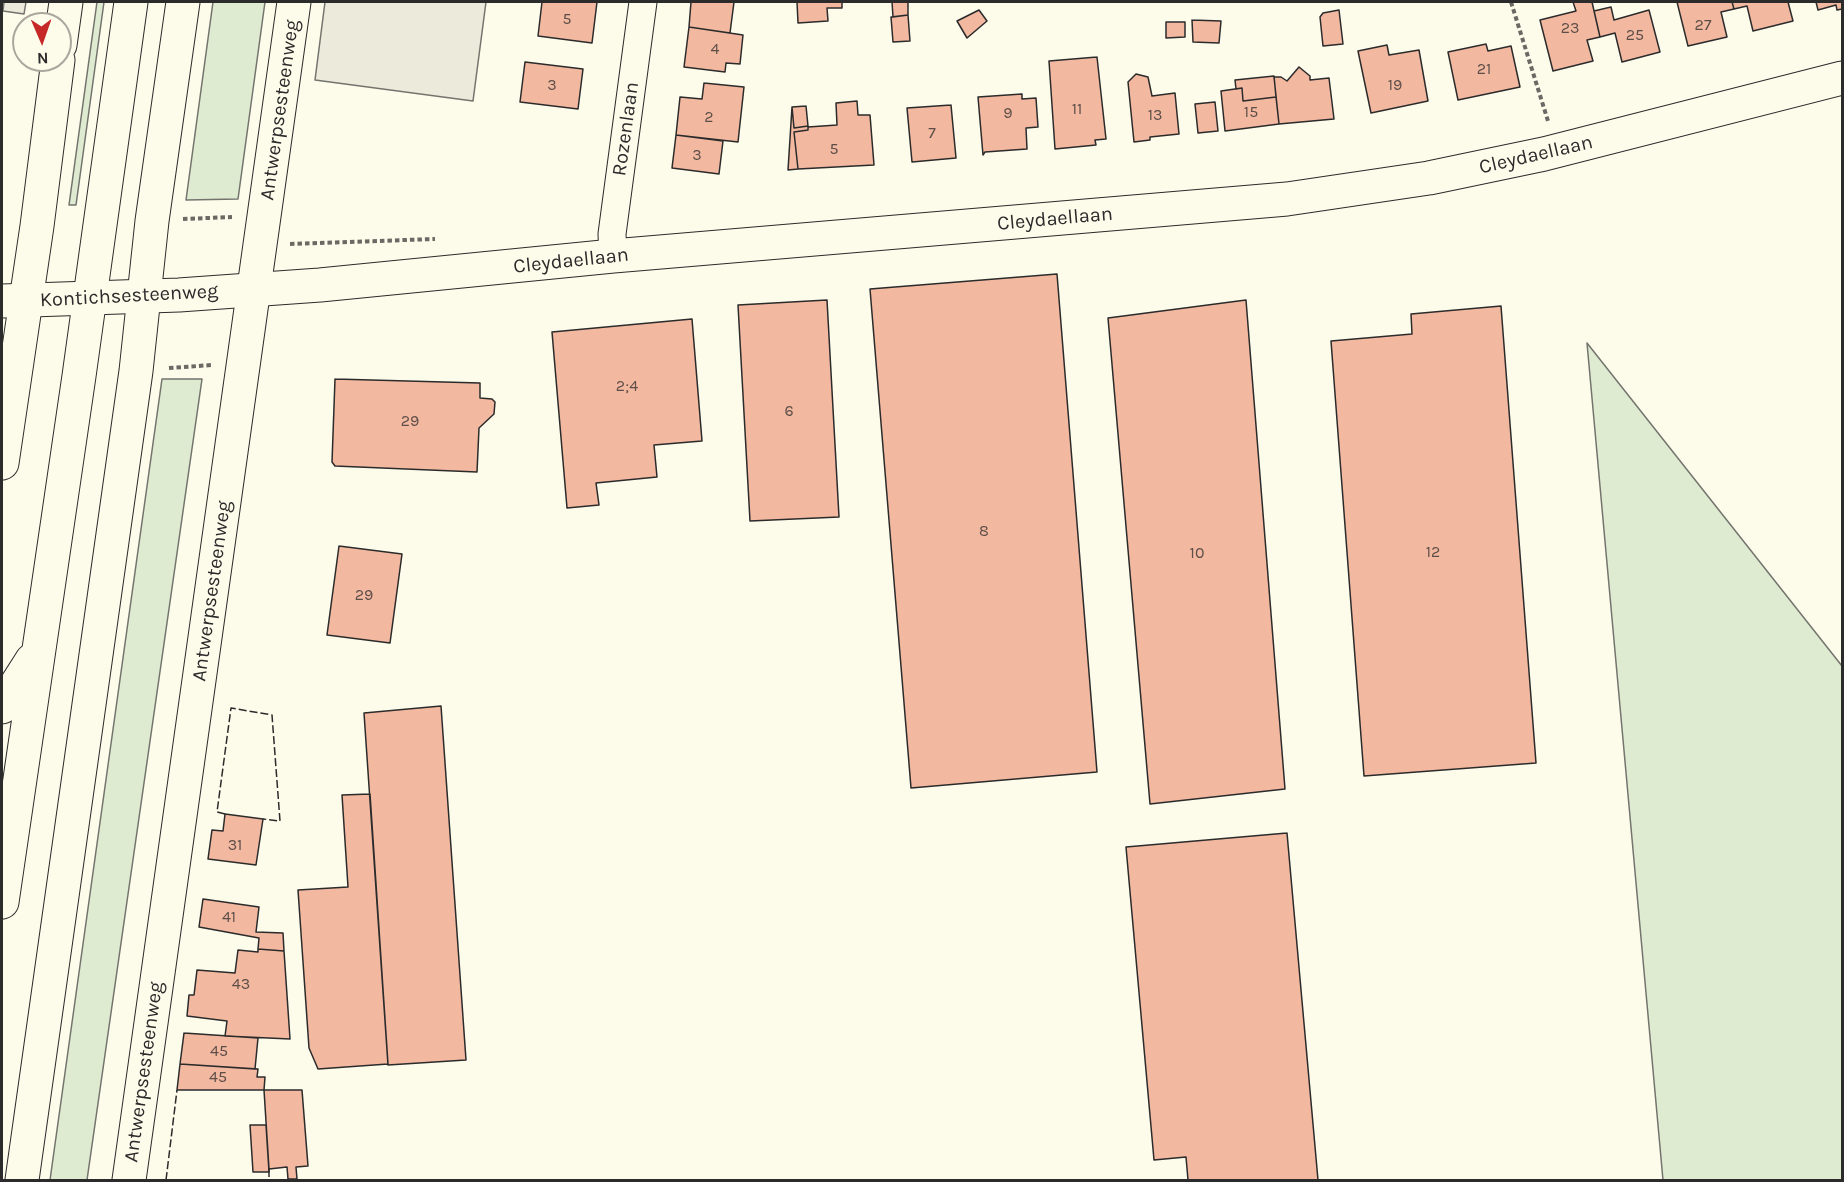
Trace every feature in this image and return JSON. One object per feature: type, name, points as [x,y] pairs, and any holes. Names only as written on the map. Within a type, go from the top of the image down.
[{"type":"main road","points":[[2,902],[90,299],[130,2]]},
{"type":"main road","points":[[22,1180],[136,371],[183,2]]},
{"type":"main road","name":"Antwerpsesteenweg","points":[[129,1180],[256,289],[294,2]]},
{"type":"main road","points":[[2,463],[13,301],[37,226],[56,72]]},
{"type":"main road","name":"Cleydaellaan","points":[[256,289],[1311,195],[1429,178],[1545,154],[1842,78]]},
{"type":"main road","name":"Kontichsesteenweg","points":[[13,301],[144,297],[256,289]]},
{"type":"main road","points":[[2,707],[38,651]]},
{"type":"street","name":"Rozenlaan","points":[[613,256],[612,234],[643,2]]},
{"type":"path","points":[[1511,2],[1550,129]]},
{"type":"path","points":[[289,244],[444,239]]},
{"type":"green space","points":[[97,2],[104,2],[76,205],[69,205]]},
{"type":"green space","points":[[213,2],[265,2],[238,199],[186,200]]},
{"type":"green space","points":[[1587,343],[1842,666],[1842,1180],[1663,1180]]},
{"type":"green space","points":[[162,379],[202,379],[87,1180],[50,1180]]},
{"type":"shaded area","points":[[4,2],[26,2],[24,12],[3,11]]},
{"type":"shaded area","points":[[325,2],[486,2],[473,101],[315,80]]},
{"type":"building","points":[[542,2],[597,2],[592,43],[538,36]]},
{"type":"building","points":[[691,2],[734,2],[730,33],[689,27]]},
{"type":"building","points":[[797,2],[842,2],[842,8],[827,8],[828,21],[798,23]]},
{"type":"building","points":[[892,2],[908,2],[908,15],[893,17]]},
{"type":"building","points":[[1573,2],[1592,2],[1600,37],[1587,40],[1593,61],[1553,71],[1540,20],[1576,11]]},
{"type":"building","points":[[1677,2],[1732,2],[1734,9],[1721,12],[1727,37],[1688,46]]},
{"type":"building","points":[[1732,2],[1788,2],[1793,21],[1753,31],[1747,6],[1734,9]]},
{"type":"building","points":[[1816,2],[1842,2],[1842,9],[1837,10],[1836,5],[1818,10]]},
{"type":"building","points":[[1611,7],[1614,20],[1649,10],[1660,52],[1622,62],[1615,33],[1600,37],[1594,11]]},
{"type":"building","points":[[979,10],[987,21],[967,38],[957,21]]},
{"type":"building","points":[[1339,10],[1343,44],[1323,46],[1320,17],[1323,13]]},
{"type":"building","points":[[908,15],[910,41],[893,42],[891,17]]},
{"type":"building","points":[[1192,20],[1221,21],[1219,43],[1193,42]]},
{"type":"building","points":[[1166,22],[1185,22],[1185,37],[1166,38]]},
{"type":"building","points":[[689,27],[743,35],[740,64],[726,63],[725,72],[684,67]]},
{"type":"building","points":[[1486,44],[1488,51],[1511,46],[1520,87],[1458,100],[1448,52]]},
{"type":"building","points":[[1387,45],[1389,55],[1419,50],[1428,101],[1371,113],[1358,51]]},
{"type":"building","points":[[1097,57],[1106,139],[1095,140],[1096,145],[1055,149],[1049,61]]},
{"type":"building","points":[[525,62],[583,69],[578,109],[520,102]]},
{"type":"building","points":[[1299,67],[1310,76],[1310,80],[1329,78],[1334,119],[1279,124],[1274,77],[1281,77],[1287,81]]},
{"type":"building","points":[[1136,74],[1148,77],[1152,96],[1175,93],[1179,134],[1150,137],[1150,140],[1134,142],[1128,82]]},
{"type":"building","points":[[1274,76],[1276,97],[1243,101],[1242,88],[1236,89],[1235,80]]},
{"type":"building","points":[[704,83],[744,87],[738,142],[676,135],[680,97],[702,99]]},
{"type":"building","points":[[1242,88],[1243,101],[1276,97],[1279,124],[1225,131],[1221,91]]},
{"type":"building","points":[[1022,94],[1022,99],[1036,98],[1038,127],[1026,128],[1027,149],[985,152],[983,155],[978,97]]},
{"type":"building","points":[[857,101],[858,115],[870,115],[874,165],[798,169],[794,132],[808,130],[808,127],[837,125],[836,103]]},
{"type":"building","points":[[1215,102],[1218,131],[1198,133],[1195,104]]},
{"type":"building","points":[[951,105],[956,158],[912,162],[907,108]]},
{"type":"building","points":[[806,106],[808,126],[794,128],[792,107]]},
{"type":"building","points":[[792,107],[794,128],[808,126],[808,130],[794,132],[798,169],[788,170]]},
{"type":"building","points":[[676,135],[723,141],[719,174],[672,168]]},
{"type":"building","points":[[1057,274],[1097,772],[911,788],[870,289]]},
{"type":"building","points":[[827,300],[839,517],[750,521],[738,305]]},
{"type":"building","points":[[1246,300],[1285,789],[1150,804],[1108,318]]},
{"type":"building","points":[[1501,306],[1536,763],[1364,776],[1331,341],[1412,334],[1411,314]]},
{"type":"building","points":[[692,319],[702,441],[654,445],[657,477],[596,483],[599,505],[567,508],[552,332]]},
{"type":"building","points":[[335,379],[480,383],[480,398],[492,399],[495,402],[494,414],[479,428],[477,472],[335,466],[332,462]]},
{"type":"building","points":[[339,546],[402,554],[390,643],[327,635]]},
{"type":"building","points":[[441,706],[466,1060],[388,1065],[364,713]]},
{"type":"building","points":[[370,794],[388,1064],[318,1069],[309,1048],[298,890],[348,887],[342,795]]},
{"type":"building","points":[[225,814],[263,819],[256,865],[208,859],[212,830],[223,831]]},
{"type":"building","points":[[1287,833],[1318,1180],[1188,1180],[1186,1157],[1154,1160],[1126,847]]},
{"type":"building","points":[[203,899],[259,907],[256,932],[283,933],[284,951],[258,949],[259,938],[199,927]]},
{"type":"building","points":[[258,949],[284,951],[290,1039],[225,1036],[227,1021],[187,1016],[189,995],[194,995],[197,970],[235,973],[238,950],[258,952]]},
{"type":"building","points":[[184,1033],[258,1038],[255,1069],[180,1064]]},
{"type":"building","points":[[180,1064],[258,1069],[257,1077],[265,1077],[264,1090],[177,1090]]},
{"type":"building","points":[[264,1090],[302,1090],[308,1166],[296,1167],[297,1179],[288,1179],[287,1167],[269,1169]]},
{"type":"building","points":[[250,1125],[266,1125],[269,1172],[253,1172]]},
{"type":"fence","points":[[225,814],[217,812],[231,708],[272,715],[280,821],[263,819]]},
{"type":"fence","points":[[166,1180],[177,1090]]},
{"type":"fence","points":[[269,1169],[269,1180]]}]
